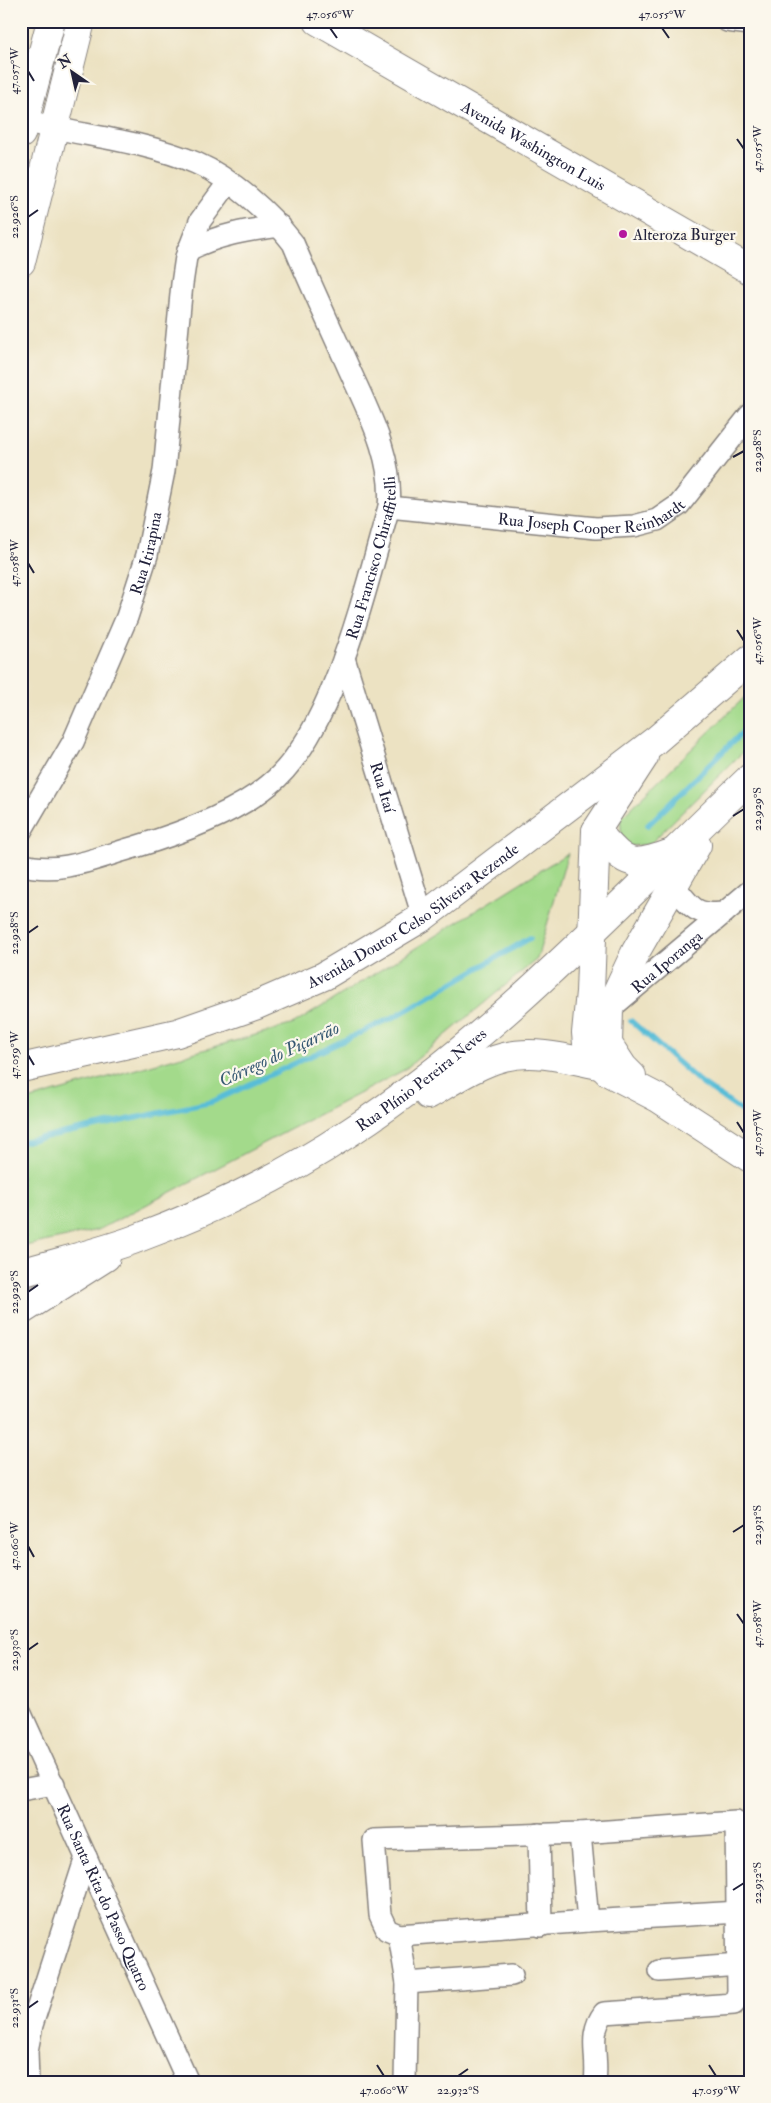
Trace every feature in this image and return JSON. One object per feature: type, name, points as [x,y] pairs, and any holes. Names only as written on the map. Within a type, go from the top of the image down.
[{"type":"main road","points":[[23,128],[51,21]]},
{"type":"main road","points":[[21,262],[81,21]]},
{"type":"main road","name":"Avenida Washington Luis","points":[[318,21],[750,270]]},
{"type":"main road","name":"Avenida Doutor Celso Silveira Rezende","points":[[21,1068],[177,1033],[257,1005],[324,976],[423,917],[656,740],[750,660]]},
{"type":"main road","points":[[656,740],[596,831],[590,992],[586,1033],[592,1056],[608,1072],[658,1098],[750,1158]]},
{"type":"main road","points":[[658,1098],[623,1067],[613,1054],[608,1044],[609,1010],[621,979],[673,884],[697,845],[746,782]]},
{"type":"main road","name":"Rua Plínio Pereira Neves","points":[[21,1272],[132,1240],[242,1193],[350,1133],[437,1070],[592,934],[746,782]]},
{"type":"main road","points":[[596,831],[620,857],[628,862],[644,863],[674,852]]},
{"type":"main road","points":[[350,1133],[405,1108],[467,1072],[504,1057],[549,1055],[599,1065]]},
{"type":"main road","points":[[21,1311],[132,1240]]},
{"type":"street","points":[[727,21],[750,24]]},
{"type":"street","name":"Rua Francisco Chiraffitelli","points":[[21,864],[36,869],[69,866],[168,837],[235,806],[269,785],[292,762],[308,738],[344,658],[389,507],[389,473],[372,422],[293,243],[280,226],[256,203],[197,164],[161,151],[55,129],[23,128]]},
{"type":"street","name":"Rua Itirapina","points":[[21,831],[73,742],[127,617],[147,555],[164,471],[182,284],[188,250],[200,221],[228,183]]},
{"type":"street","points":[[188,250],[210,239],[229,234],[280,226]]},
{"type":"street","name":"Rua Joseph Cooper Reinhardt","points":[[389,507],[596,528],[634,526],[657,520],[679,505],[750,415]]},
{"type":"street","name":"Rua Itaí","points":[[344,658],[423,917]]},
{"type":"street","name":"Rua Iporanga","points":[[673,884],[694,909],[709,915],[724,913]]},
{"type":"street","name":"Rua Iporanga","points":[[609,1010],[750,891]]},
{"type":"street","name":"Rua Santa Rita do Passo Quatro","points":[[21,1714],[188,2082]]},
{"type":"street","points":[[21,1790],[54,1784]]},
{"type":"street","points":[[595,2082],[597,2070],[594,2036],[596,2023],[604,2013],[734,2004],[738,1992],[739,1965],[739,1912],[736,1822],[580,1833],[374,1840],[380,1915],[387,1930],[399,1935],[739,1912]]},
{"type":"street","points":[[580,1833],[588,1921]]},
{"type":"street","points":[[539,1834],[541,1926]]},
{"type":"street","points":[[28,2082],[28,2051],[32,2025],[86,1857]]},
{"type":"street","points":[[399,1935],[407,1983],[405,2082]]},
{"type":"street","points":[[659,1971],[739,1965]]},
{"type":"street","points":[[407,1983],[512,1976]]},
{"type":"green space","points":[[750,692],[750,745],[650,844],[623,847],[620,819]]},
{"type":"green space","points":[[568,853],[537,959],[404,1070],[98,1230],[21,1247],[21,1102],[294,1024]]},
{"type":"waterway","points":[[648,825],[750,725]]},
{"type":"waterway","name":"Córrego do Piçarrão","points":[[21,1142],[212,1102],[396,1016],[530,938]]},
{"type":"waterway","name":"Córrego do Piçarrão","points":[[631,1021],[701,1083],[750,1117]]},
{"type":"place","name":"Alteroza Burger","points":[[623,234]]}]
